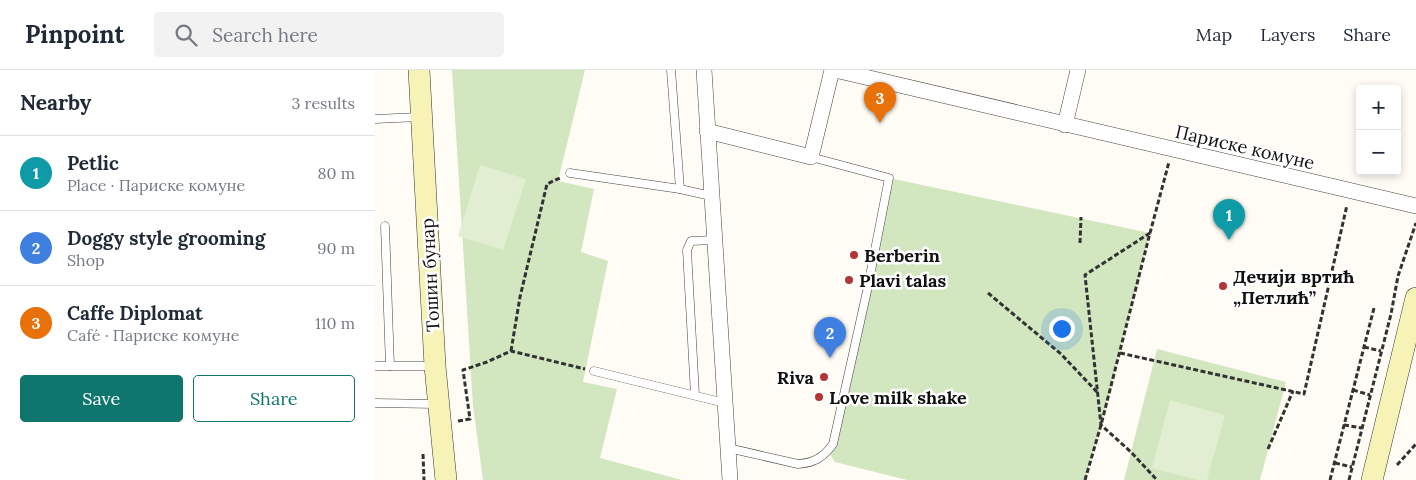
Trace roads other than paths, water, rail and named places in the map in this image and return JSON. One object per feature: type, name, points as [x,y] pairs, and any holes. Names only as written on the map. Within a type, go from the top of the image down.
[{"type":"main road","name":"Тошин бунар","points":[[419,70],[435,366],[446,480]]},
{"type":"main road","points":[[1372,480],[1415,305]]},
{"type":"street","points":[[704,70],[730,480]]},
{"type":"street","points":[[707,131],[811,157],[833,70]]},
{"type":"street","name":"Париске комуне","points":[[833,70],[1416,206]]},
{"type":"street","points":[[1065,125],[1078,70]]},
{"type":"lane","points":[[671,70],[680,189]]},
{"type":"lane","points":[[375,119],[421,117]]},
{"type":"lane","points":[[728,448],[799,464],[810,463],[821,458],[828,451],[834,437],[867,291],[889,178],[811,157]]},
{"type":"lane","points":[[570,173],[680,189],[711,196]]},
{"type":"lane","points":[[385,226],[390,366]]},
{"type":"lane","points":[[695,395],[687,250],[691,241],[714,240]]},
{"type":"lane","points":[[375,366],[435,366]]},
{"type":"lane","points":[[594,371],[725,403]]},
{"type":"lane","points":[[375,404],[439,414]]},
{"type":"place","name":"Caffe Diplomat","points":[[880,123]]},
{"type":"place","name":"Petlic","points":[[1229,240]]},
{"type":"place","name":"Berberin","points":[[854,255]]},
{"type":"place","name":"Plavi talas","points":[[849,280]]},
{"type":"place","name":"Дечији вртић „Петлић”","points":[[1223,286]]},
{"type":"place","name":"Doggy style grooming","points":[[830,358]]},
{"type":"place","name":"Riva","points":[[824,377]]},
{"type":"place","name":"Love milk shake","points":[[819,397]]}]
